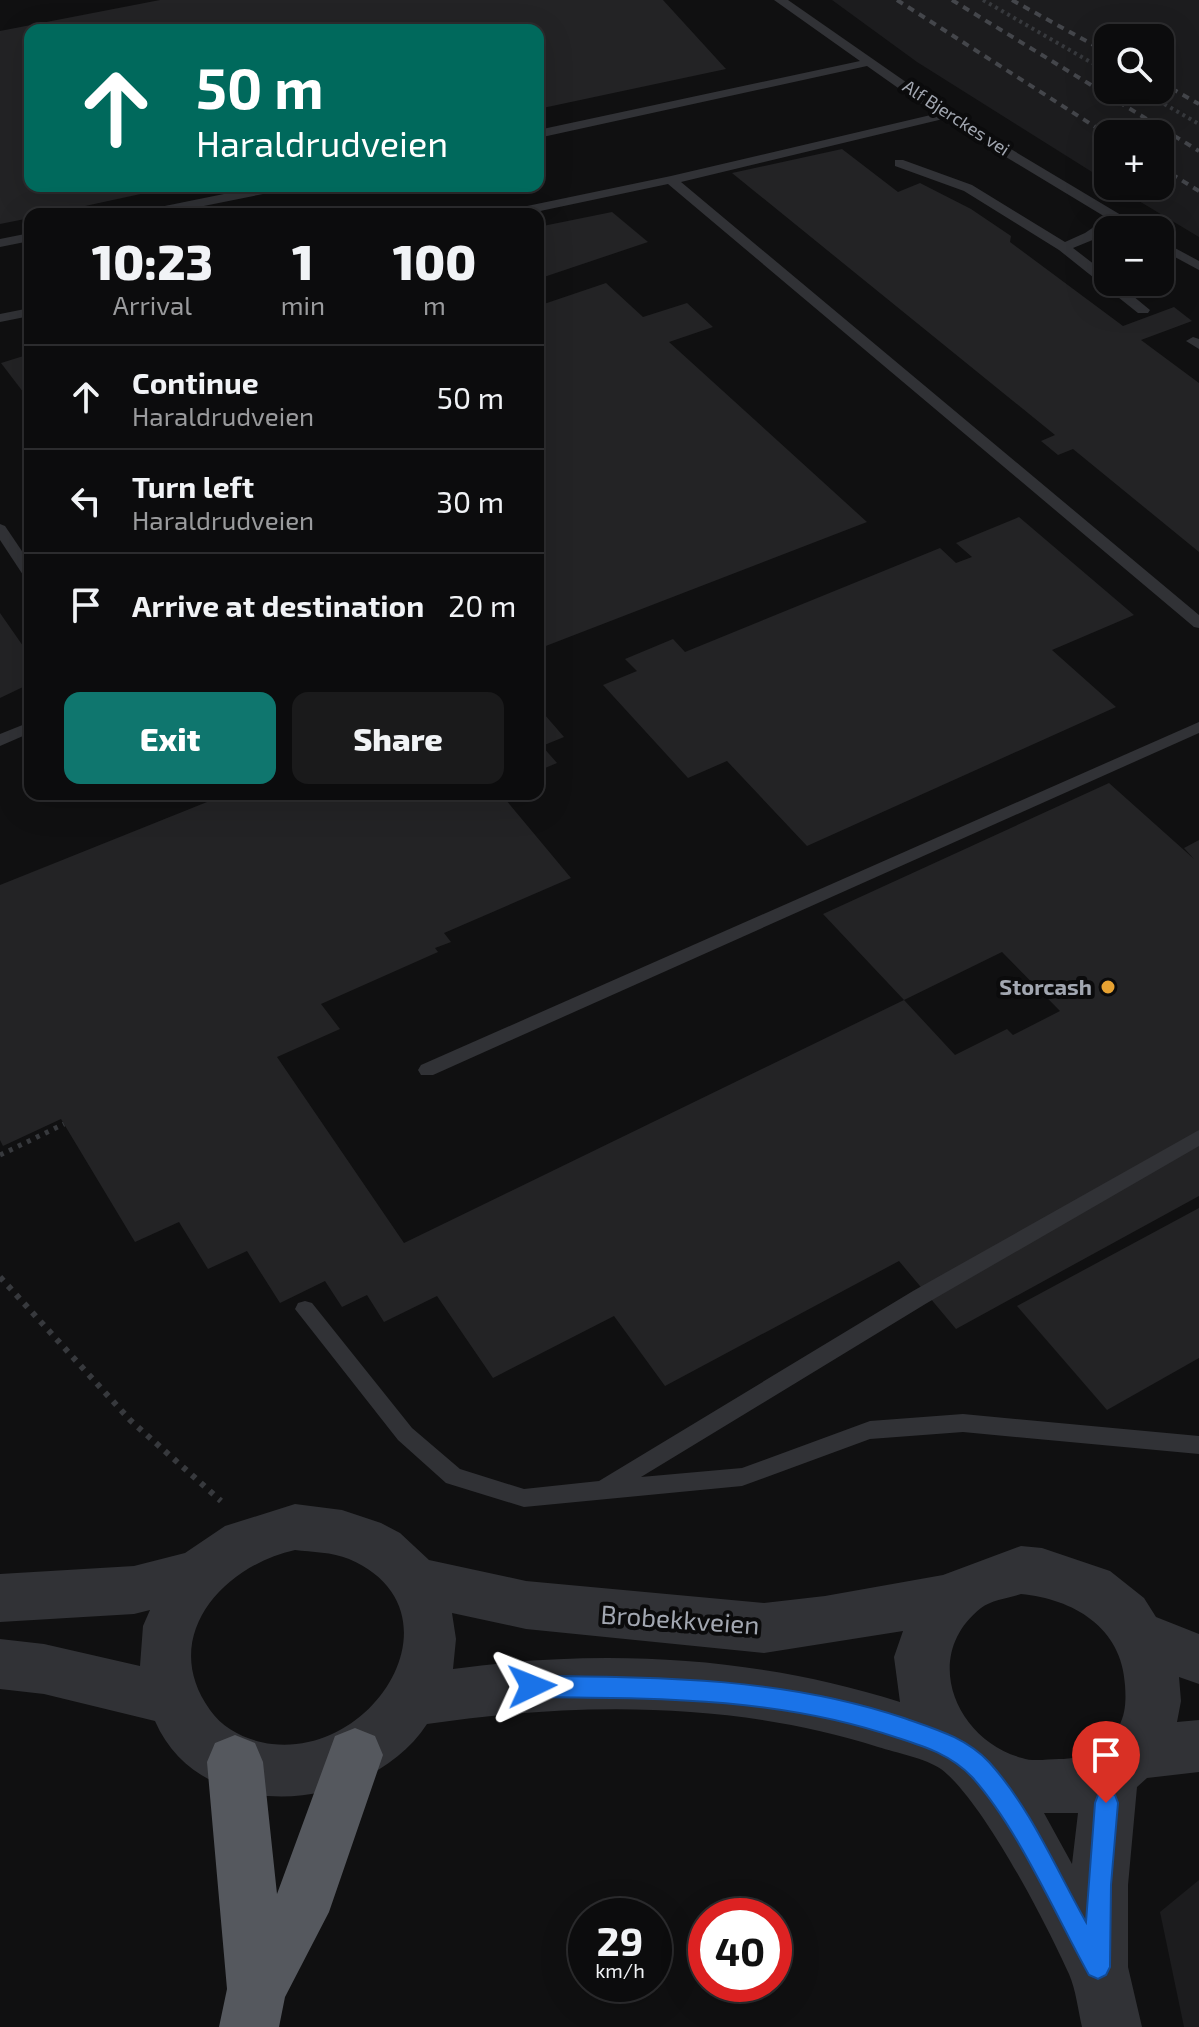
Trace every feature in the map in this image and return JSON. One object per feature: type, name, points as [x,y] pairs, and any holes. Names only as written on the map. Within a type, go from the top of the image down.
[{"type":"highway","points":[[253,2008],[300,1912],[355,1755]]},
{"type":"highway","points":[[235,1762],[250,1883],[253,2008]]},
{"type":"street","points":[[295,1527],[330,1528],[363,1538],[382,1549],[413,1581],[424,1602],[429,1652],[423,1677],[412,1701],[397,1722],[355,1755],[325,1766],[295,1772],[264,1771],[235,1762],[195,1737],[171,1699],[164,1673],[170,1620],[199,1573],[227,1550],[260,1534],[295,1527]]},
{"type":"street","points":[[1098,1967],[1012,1812],[965,1757],[929,1708],[919,1668],[922,1642],[932,1618],[948,1598],[969,1583],[993,1573],[1021,1570],[1049,1572],[1076,1580],[1102,1595],[1123,1614],[1140,1636],[1152,1666],[1155,1697],[1150,1726],[1122,1763],[1099,1885],[1098,1967],[1112,2027]]},
{"type":"street","points":[[0,1598],[134,1590],[199,1573]]},
{"type":"street","name":"Brobekkveien","points":[[413,1581],[526,1605],[764,1628],[825,1621],[948,1598]]},
{"type":"street","points":[[1140,1636],[1199,1659]]},
{"type":"street","points":[[0,1664],[44,1669],[171,1699]]},
{"type":"street","points":[[412,1701],[479,1690],[559,1684],[680,1688],[814,1703],[872,1718],[965,1757],[1011,1783],[1046,1789],[1080,1786],[1122,1763],[1199,1746]]},
{"type":"lane","name":"Alf Bjerckes vei","points":[[780,0],[945,115],[1113,216]]},
{"type":"lane","points":[[544,133],[871,62]]},
{"type":"lane","points":[[537,208],[671,180],[945,115]]},
{"type":"lane","points":[[899,163],[968,188],[1064,247],[1094,271]]},
{"type":"lane","points":[[671,180],[1199,623]]},
{"type":"lane","points":[[175,208],[253,192]]},
{"type":"lane","points":[[1064,247],[1094,233]]},
{"type":"lane","points":[[0,243],[24,238]]},
{"type":"lane","points":[[1174,252],[1199,266]]},
{"type":"lane","points":[[1126,296],[1143,310]]},
{"type":"lane","points":[[0,318],[24,313]]},
{"type":"lane","points":[[0,529],[24,566]]},
{"type":"lane","points":[[427,1070],[1199,727]]},
{"type":"lane","points":[[0,740],[24,730]]},
{"type":"lane","points":[[601,1491],[920,1297],[1199,1137]]},
{"type":"lane","points":[[305,1309],[405,1434],[453,1476],[524,1498],[742,1477],[870,1430],[963,1423],[1199,1445]]},
{"type":"path","points":[[983,0],[1094,64]]},
{"type":"path","points":[[1164,104],[1199,124]]},
{"type":"path","points":[[0,1155],[64,1124]]},
{"type":"path","points":[[0,1280],[161,1451],[222,1502]]},
{"type":"shaded area","points":[[832,0],[1199,0],[1199,237],[1174,222],[1174,216],[1164,216],[1137,200],[1174,200],[1174,120],[1094,120],[1094,173],[917,62]]},
{"type":"shaded area","points":[[1199,1880],[1199,2027],[1184,2027],[1160,1912]]},
{"type":"building","points":[[160,0],[663,0],[726,69],[544,108],[544,24],[36,24]]},
{"type":"building","points":[[24,26],[24,192],[150,192],[76,208],[24,208],[24,219],[0,224],[0,31]]},
{"type":"building","points":[[842,149],[898,192],[920,183],[971,209],[1011,236],[1010,242],[1123,326],[1174,307],[1192,321],[1141,340],[1199,383],[1199,552],[1073,449],[1058,455],[1041,441],[1055,435],[732,173]]},
{"type":"building","points":[[612,212],[648,242],[544,277],[544,226]]},
{"type":"building","points":[[606,283],[643,317],[687,303],[713,327],[669,342],[867,522],[544,647],[544,304]]},
{"type":"building","points":[[24,356],[24,393],[1,363]]},
{"type":"building","points":[[1019,517],[1134,615],[1052,650],[1116,707],[807,846],[727,761],[688,778],[603,685],[637,671],[625,659],[673,639],[685,652],[940,548],[956,563],[972,557],[956,543]]},
{"type":"building","points":[[0,613],[24,647],[24,688],[0,698]]},
{"type":"building","points":[[544,714],[564,737],[544,745]]},
{"type":"building","points":[[544,748],[557,763],[544,768]]},
{"type":"building","points":[[1109,783],[1194,859],[1184,848],[1199,840],[1199,1196],[956,1329],[899,1261],[665,1386],[614,1316],[493,1378],[437,1296],[384,1322],[367,1295],[342,1307],[325,1281],[280,1303],[247,1251],[208,1269],[179,1222],[135,1242],[61,1119],[3,1146],[0,1140],[0,885],[212,800],[506,800],[571,878],[444,933],[451,942],[435,948],[438,952],[321,1004],[340,1029],[277,1057],[404,1243],[904,1000],[823,914]],"holes":[[[1002,952],[1060,1011],[1013,1035],[1007,1029],[955,1055],[904,1000]]]},
{"type":"building","points":[[1199,1208],[1199,1358],[1107,1410],[1017,1306]]},
{"type":"railway","points":[[897,0],[1094,126]]},
{"type":"railway","points":[[952,0],[1199,151]]},
{"type":"railway","points":[[1012,0],[1094,45]]},
{"type":"railway","points":[[1174,90],[1199,104]]},
{"type":"railway","points":[[1174,176],[1199,191]]},
{"type":"place","name":"Storcash","points":[[1108,987]]},
{"type":"route","points":[[532,1686],[680,1688],[758,1695],[814,1703],[872,1718],[951,1745],[980,1769],[1012,1812],[1098,1967],[1099,1885],[1106,1803]]}]
